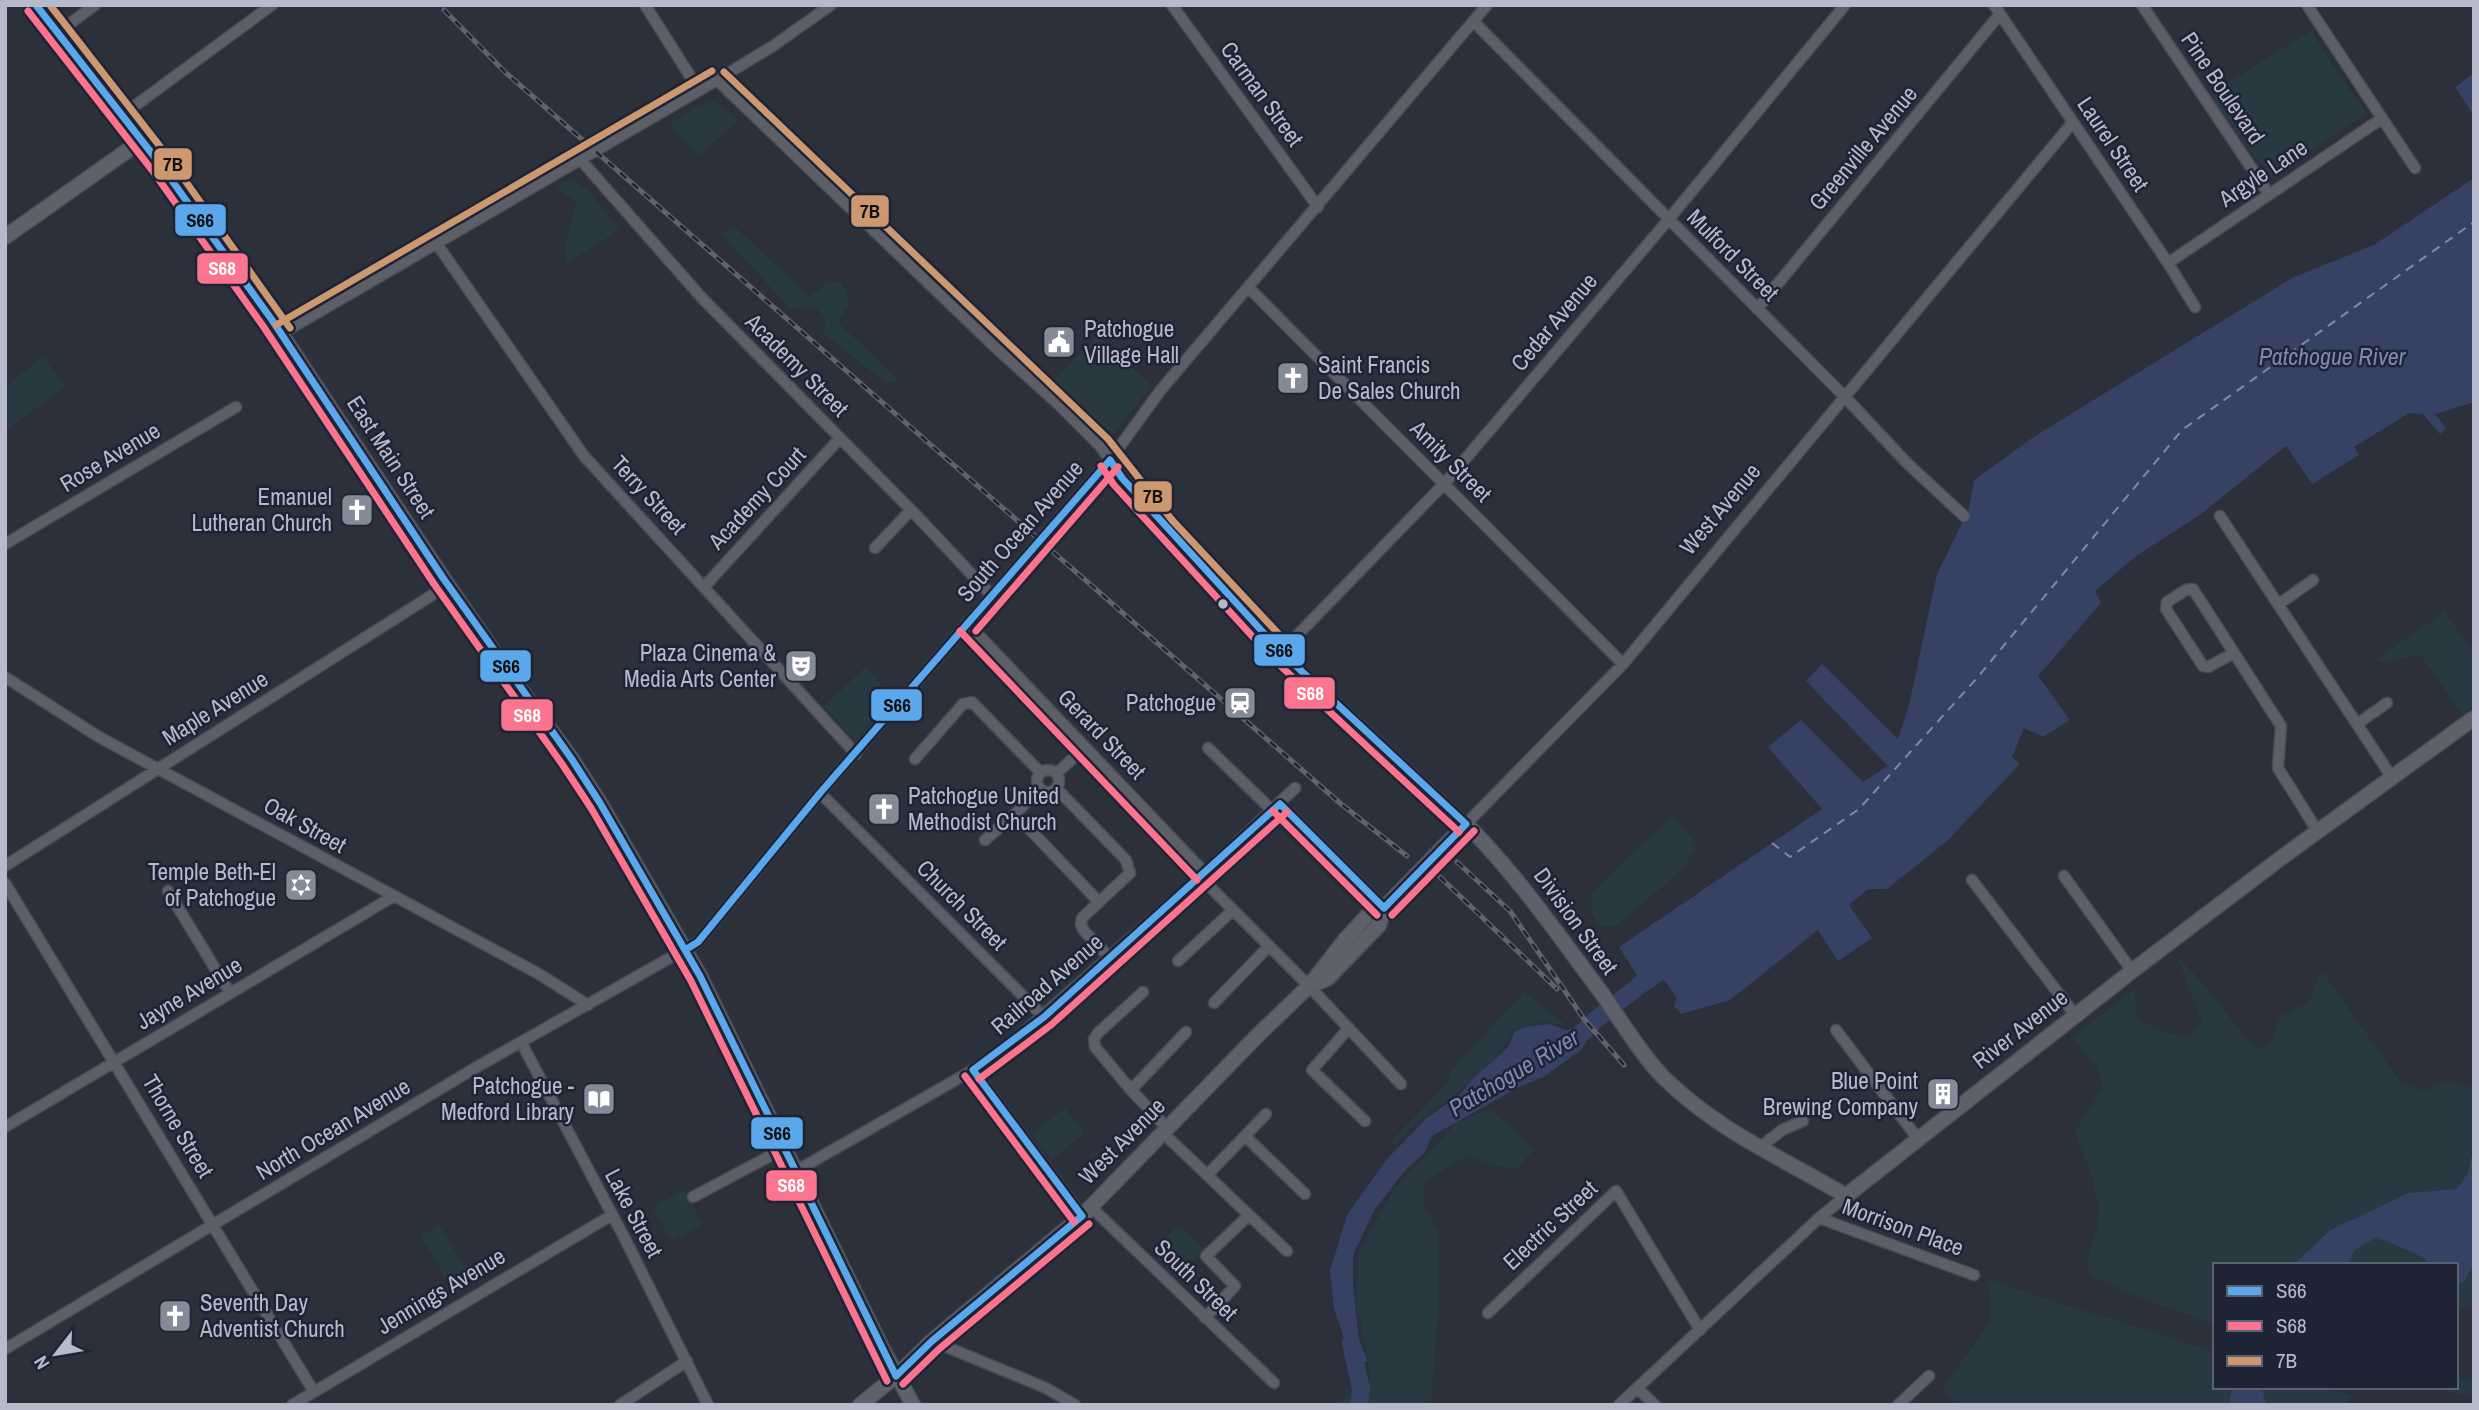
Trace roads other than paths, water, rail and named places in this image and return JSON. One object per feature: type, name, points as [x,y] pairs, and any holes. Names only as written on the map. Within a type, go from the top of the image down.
[{"type":"main road","name":"East Main Street","points":[[36,5],[163,168],[281,334],[448,585],[586,781],[685,950],[896,1376],[913,1405]]},
{"type":"main road","points":[[5,237],[141,141]]},
{"type":"main road","name":"River Avenue","points":[[1846,1196],[2074,1015],[2474,718]]},
{"type":"main road","name":"West Avenue","points":[[860,1405],[1086,1211],[1309,986],[1368,915],[1384,908],[1466,824]]},
{"type":"main road","name":"Division Street","points":[[1466,824],[1518,880],[1662,1075],[1703,1112],[1759,1148],[1846,1196]]},
{"type":"street","points":[[57,33],[95,5]]},
{"type":"street","points":[[121,116],[272,5]]},
{"type":"street","points":[[645,5],[699,90]]},
{"type":"street","points":[[281,334],[717,80],[831,5]]},
{"type":"street","name":"Carman Street","points":[[1172,5],[1318,207]]},
{"type":"street","name":"South Ocean Avenue","points":[[685,950],[698,942],[820,793],[1110,460],[1160,391],[1487,5]]},
{"type":"street","name":"Cedar Avenue","points":[[1281,652],[1444,484],[1669,219],[1845,5]]},
{"type":"street","name":"Pine Boulevard","points":[[2142,5],[2269,194]]},
{"type":"street","points":[[2306,5],[2415,168]]},
{"type":"street","name":"Laurel Street","points":[[1997,10],[2195,307]]},
{"type":"street","name":"Greenville Avenue","points":[[1757,309],[1997,10]]},
{"type":"street","name":"Mulford Street","points":[[1474,22],[1907,463],[1964,516]]},
{"type":"street","name":"Division Street","points":[[717,80],[1005,357],[1057,403],[1101,447],[1122,478],[1281,652],[1466,824]]},
{"type":"street","name":"Argyle Lane","points":[[2168,263],[2381,119]]},
{"type":"street","name":"West Avenue","points":[[1466,824],[1623,664],[2073,122]]},
{"type":"street","name":"Academy Street","points":[[580,159],[702,298],[991,595]]},
{"type":"street","name":"Terry Street","points":[[437,244],[584,456],[856,754]]},
{"type":"street","name":"Amity Street","points":[[1249,288],[1623,664]]},
{"type":"street","name":"Rose Avenue","points":[[5,544],[236,407]]},
{"type":"street","name":"Academy Court","points":[[704,587],[840,438]]},
{"type":"street","points":[[875,548],[911,510]]},
{"type":"street","points":[[2220,516],[2393,779]]},
{"type":"street","points":[[2279,604],[2313,580]]},
{"type":"street","name":"Maple Avenue","points":[[5,866],[448,585]]},
{"type":"street","points":[[2234,653],[2208,667],[2203,666],[2166,608],[2167,602],[2186,590],[2193,589],[2281,726],[2278,768],[2318,832]]},
{"type":"street","name":"Gerard Street","points":[[968,624],[1085,747],[1233,910],[1401,1084]]},
{"type":"street","name":"Oak Street","points":[[5,677],[87,730],[539,974],[588,1005]]},
{"type":"street","points":[[915,758],[963,704],[972,702],[1041,773]]},
{"type":"street","points":[[2357,724],[2387,703]]},
{"type":"street","points":[[1056,773],[1085,747]]},
{"type":"street","points":[[1208,748],[1384,908]]},
{"type":"street","points":[[1049,770],[1056,773],[1059,781],[1056,788],[1048,792],[1040,788],[1037,780],[1041,773],[1049,770]]},
{"type":"street","points":[[985,840],[1016,814],[1040,788]]},
{"type":"street","points":[[1056,788],[1126,860],[1130,868],[1129,873],[1082,918],[1081,925],[1110,958]]},
{"type":"street","name":"Railroad Avenue","points":[[796,1171],[973,1070],[1009,1045],[1110,958],[1295,788]]},
{"type":"street","name":"Church Street","points":[[820,793],[1044,1017]]},
{"type":"street","points":[[1016,814],[1099,902]]},
{"type":"street","points":[[2064,876],[2132,971]]},
{"type":"street","points":[[1972,880],[2074,1015]]},
{"type":"street","name":"Thorne Street","points":[[5,883],[314,1392]]},
{"type":"street","points":[[169,891],[230,993]]},
{"type":"street","name":"Jayne Avenue","points":[[5,1127],[394,896]]},
{"type":"street","points":[[1178,961],[1233,910]]},
{"type":"street","points":[[1214,1003],[1269,946]]},
{"type":"street","name":"North Ocean Avenue","points":[[5,1349],[521,1042],[685,950]]},
{"type":"street","points":[[1143,992],[1097,1033],[1094,1039],[1095,1047],[1207,1175],[1287,1251]]},
{"type":"street","points":[[1349,1028],[1312,1070],[1365,1121]]},
{"type":"street","points":[[1836,1030],[1918,1139]]},
{"type":"street","points":[[1131,1090],[1186,1032]]},
{"type":"street","name":"Lake Street","points":[[521,1042],[708,1404]]},
{"type":"street","name":"South Street","points":[[973,1070],[1086,1211],[1274,1382]]},
{"type":"street","points":[[1207,1175],[1266,1114]]},
{"type":"street","points":[[1759,1148],[1782,1130],[1803,1121]]},
{"type":"street","points":[[1245,1136],[1305,1194]]},
{"type":"street","points":[[694,1196],[785,1148]]},
{"type":"street","name":"Electric Street","points":[[1488,1313],[1616,1191],[1700,1330]]},
{"type":"street","name":"River Avenue","points":[[1619,1405],[1819,1218],[1846,1196]]},
{"type":"street","name":"Jennings Avenue","points":[[292,1405],[612,1214]]},
{"type":"street","points":[[1205,1318],[1235,1286],[1206,1256],[1248,1215]]},
{"type":"street","name":"Morrison Place","points":[[1819,1218],[1974,1275]]},
{"type":"street","points":[[932,1341],[1046,1388],[1075,1405]]},
{"type":"street","points":[[620,1405],[687,1361]]},
{"type":"street","points":[[1898,1405],[1929,1376]]},
{"type":"street","points":[[1637,1388],[1655,1405]]},
{"type":"water","points":[[2474,73],[2474,116],[2455,87]]},
{"type":"water","name":"Patchogue River","points":[[2474,178],[2474,402],[2435,414],[2446,428],[2440,434],[2423,414],[2409,413],[2354,447],[2359,455],[2312,484],[2286,446],[2201,514],[2136,556],[2095,591],[2101,603],[2038,676],[2070,720],[2043,737],[2024,728],[2012,757],[2020,764],[1947,841],[1887,889],[1868,889],[1849,905],[1872,938],[1838,961],[1818,930],[1730,1000],[1681,1014],[1674,1006],[1677,998],[1664,980],[1647,991],[1619,947],[1822,809],[1768,747],[1801,720],[1863,782],[1888,766],[1806,681],[1822,664],[1898,739],[1909,705],[1937,574],[1969,509],[1974,480],[2035,436],[2292,278],[2374,245]]},
{"type":"water","points":[[1551,1024],[1565,1030],[1578,1028],[1587,1037],[1587,1041],[1581,1050],[1543,1077],[1517,1088],[1432,1136],[1425,1152],[1403,1173],[1375,1209],[1353,1255],[1359,1341],[1368,1361],[1355,1364],[1334,1309],[1330,1271],[1347,1215],[1387,1159],[1427,1118],[1461,1093],[1508,1047],[1515,1031],[1524,1027]]},
{"type":"water","points":[[2474,1145],[2474,1264],[2464,1282],[2458,1284],[2458,1263],[2428,1263],[2424,1258],[2377,1237],[2355,1250],[2348,1263],[2295,1263],[2330,1230],[2408,1193],[2457,1189],[2468,1172]]},
{"type":"water","points":[[2232,1389],[2262,1389],[2266,1405],[2228,1405]]},
{"type":"waterway","name":"Patchogue River","points":[[1563,1046],[1659,970]]},
{"type":"waterway","name":"Patchogue River","points":[[1351,1343],[1361,1389],[1359,1405]]},
{"type":"railway","points":[[444,10],[505,72],[1341,804],[1407,856]]},
{"type":"railway","points":[[1457,862],[1510,911],[1584,1019],[1624,1065]]},
{"type":"railway","points":[[1440,877],[1557,989]]},
{"type":"place","name":"Patchogue Village Hall","points":[[1059,342]]},
{"type":"place","name":"Saint Francis De Sales Church","points":[[1293,378]]},
{"type":"place","name":"Emanuel Lutheran Church","points":[[357,510]]},
{"type":"place","name":"Plaza Cinema & Media Arts Center","points":[[801,666]]},
{"type":"place","name":"Patchogue","points":[[1240,703]]},
{"type":"place","name":"Patchogue United Methodist Church","points":[[884,809]]},
{"type":"place","name":"Temple Beth-El of Patchogue","points":[[301,885]]},
{"type":"place","name":"Blue Point Brewing Company","points":[[1943,1094]]},
{"type":"place","name":"Patchogue - Medford Library","points":[[599,1099]]},
{"type":"place","name":"Seventh Day Adventist Church","points":[[175,1316]]}]
